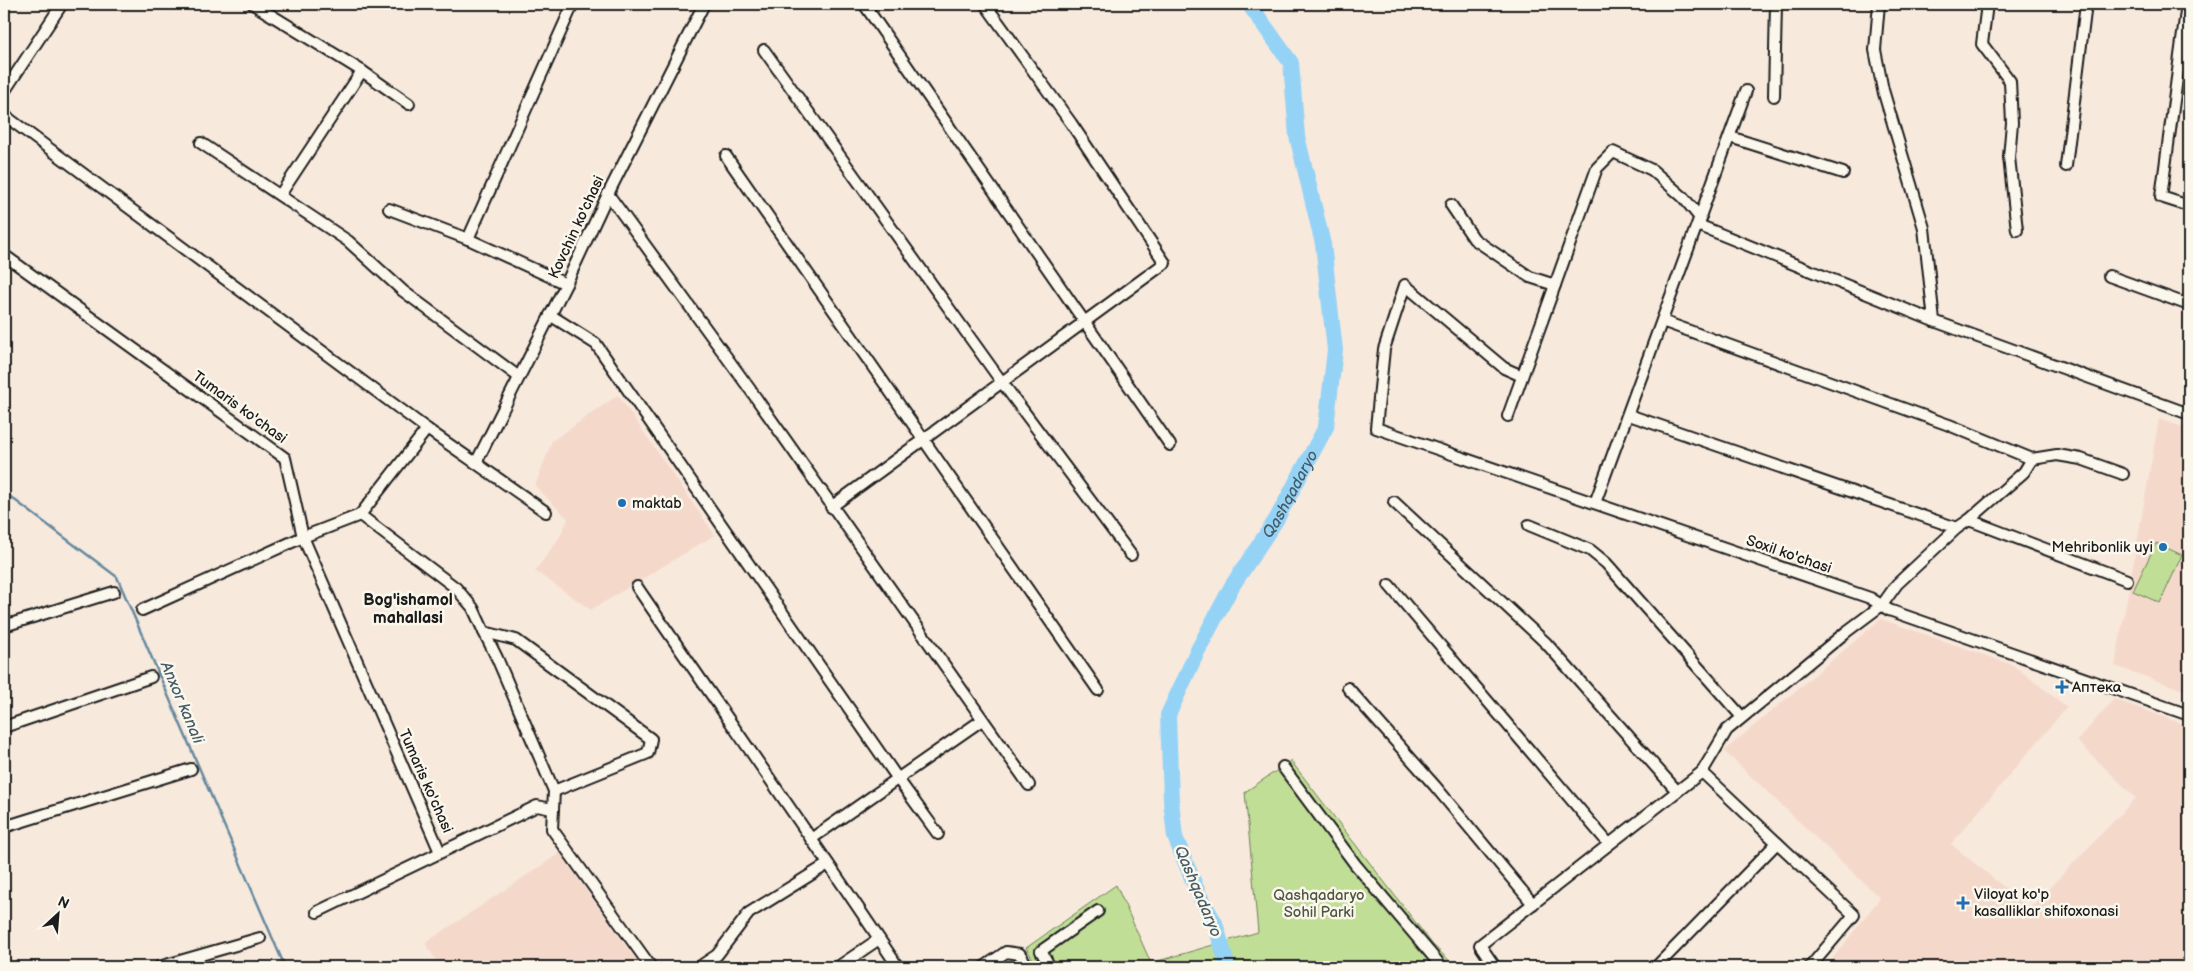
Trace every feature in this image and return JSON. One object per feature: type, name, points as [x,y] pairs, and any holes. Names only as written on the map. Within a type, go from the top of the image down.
[{"type":"street","points":[[4,92],[62,4]]},
{"type":"street","points":[[253,4],[362,71],[408,104]]},
{"type":"street","points":[[468,239],[573,4]]},
{"type":"street","name":"Kovchin ko'chasi","points":[[476,463],[704,4]]},
{"type":"street","points":[[864,4],[1170,445]]},
{"type":"street","points":[[831,507],[1165,263],[1071,123],[985,4]]},
{"type":"street","points":[[1774,96],[1776,4]]},
{"type":"street","points":[[1879,4],[1875,50],[1883,90],[1924,228],[1934,320]]},
{"type":"street","points":[[1987,4],[1982,44],[2010,81],[2012,122],[2009,157],[2017,230]]},
{"type":"street","points":[[2066,166],[2086,4]]},
{"type":"street","points":[[2187,4],[2161,197],[2189,206]]},
{"type":"street","points":[[764,50],[1001,382],[1131,555]]},
{"type":"street","points":[[280,195],[362,71]]},
{"type":"street","points":[[1595,503],[1700,222],[1746,91]]},
{"type":"street","points":[[4,115],[427,429],[546,512]]},
{"type":"street","points":[[1730,137],[1843,172]]},
{"type":"street","points":[[201,143],[348,242],[403,290],[519,377]]},
{"type":"street","points":[[1508,416],[1597,168],[1613,152],[1652,170],[1683,197],[1700,222],[1934,320],[2189,414]]},
{"type":"street","points":[[726,156],[922,440],[1098,690]]},
{"type":"street","points":[[608,194],[749,388],[831,507],[1029,785]]},
{"type":"street","points":[[1451,205],[1474,239],[1530,277],[1555,285]]},
{"type":"street","points":[[389,209],[468,239],[566,284]]},
{"type":"street","name":"Tumaris ko'chasi","points":[[4,255],[284,458],[303,537],[440,852]]},
{"type":"street","points":[[2109,276],[2189,305]]},
{"type":"street","name":"Soxil ko'chasi","points":[[1522,376],[1504,368],[1405,285],[1384,349],[1376,428],[1870,598],[1889,610],[2189,715]]},
{"type":"street","points":[[550,315],[596,344],[938,834]]},
{"type":"street","points":[[1662,320],[1949,425],[2032,459],[2057,455],[2081,460],[2123,474]]},
{"type":"street","points":[[1629,415],[1957,528]]},
{"type":"street","points":[[142,610],[303,537],[360,515],[427,429]]},
{"type":"street","points":[[1495,967],[1480,945],[1702,772],[1727,730],[1846,632],[1882,605],[1897,584],[1957,528],[1969,520],[2024,472],[2032,459]]},
{"type":"street","points":[[1394,502],[1546,643],[1677,791]]},
{"type":"street","points":[[360,515],[456,588],[473,608],[498,658],[554,791],[552,829],[651,967]]},
{"type":"street","points":[[1969,520],[2127,580]]},
{"type":"street","points":[[1529,525],[1590,550],[1606,563],[1742,717]]},
{"type":"street","points":[[1389,586],[1609,844]]},
{"type":"street","points":[[637,587],[898,967]]},
{"type":"street","points":[[4,626],[114,592]]},
{"type":"street","points":[[484,632],[516,640],[651,739],[648,753],[554,791]]},
{"type":"street","points":[[4,727],[151,677]]},
{"type":"street","points":[[1348,688],[1435,786],[1533,904]]},
{"type":"street","points":[[811,839],[982,720]]},
{"type":"street","points":[[1283,767],[1355,864],[1442,967]]},
{"type":"street","points":[[4,827],[191,769]]},
{"type":"street","points":[[1702,772],[1854,915],[1810,967]]},
{"type":"street","points":[[317,912],[537,806],[552,808]]},
{"type":"street","points":[[1656,967],[1777,843]]},
{"type":"street","points":[[699,967],[717,955],[749,913],[828,864]]},
{"type":"street","points":[[1050,967],[1041,951],[1098,911]]},
{"type":"street","points":[[160,967],[260,938]]},
{"type":"street","points":[[838,967],[879,939]]},
{"type":"street","points":[[984,967],[1006,952],[1020,954],[1028,967]]},
{"type":"shaded area","name":"maktab","points":[[618,395],[715,535],[591,610],[535,571],[559,538],[568,519],[535,486],[552,441]]},
{"type":"shaded area","name":"Mehribonlik uyi","points":[[2159,419],[2189,429],[2189,692],[2115,666]]},
{"type":"shaded area","points":[[1881,619],[2013,665],[2067,707],[1951,844],[2030,908],[2136,798],[2077,741],[2114,699],[2189,726],[2189,967],[1826,967],[1880,898],[1724,751]]},
{"type":"shaded area","points":[[560,853],[641,967],[440,967],[425,943]]},
{"type":"green space","points":[[2156,543],[2182,555],[2160,603],[2133,591]]},
{"type":"green space","name":"Qashqadaryo Sohil Parki","points":[[1291,761],[1433,945],[1456,967],[1038,967],[1026,948],[1116,885],[1151,963],[1258,932],[1245,792]]},
{"type":"waterway","name":"Qashqadaryo","points":[[1228,967],[1215,923],[1199,895],[1175,837],[1171,801],[1168,715],[1198,650],[1232,586],[1276,520],[1326,427],[1335,350],[1323,244],[1297,136],[1291,63],[1249,4]]},
{"type":"waterway","name":"Anxor kanali","points":[[4,492],[117,577],[285,967]]},
{"type":"place","name":"maktab","points":[[622,503]]},
{"type":"place","name":"Mehribonlik uyi","points":[[2163,547]]},
{"type":"place","name":"Аптека","points":[[2062,687]]},
{"type":"place","name":"Viloyat ko'p kasalliklar shifoxonasi","points":[[1963,903]]},
{"type":"district","name":"Bog'ishamol mahallasi","points":[[408,608]]}]
